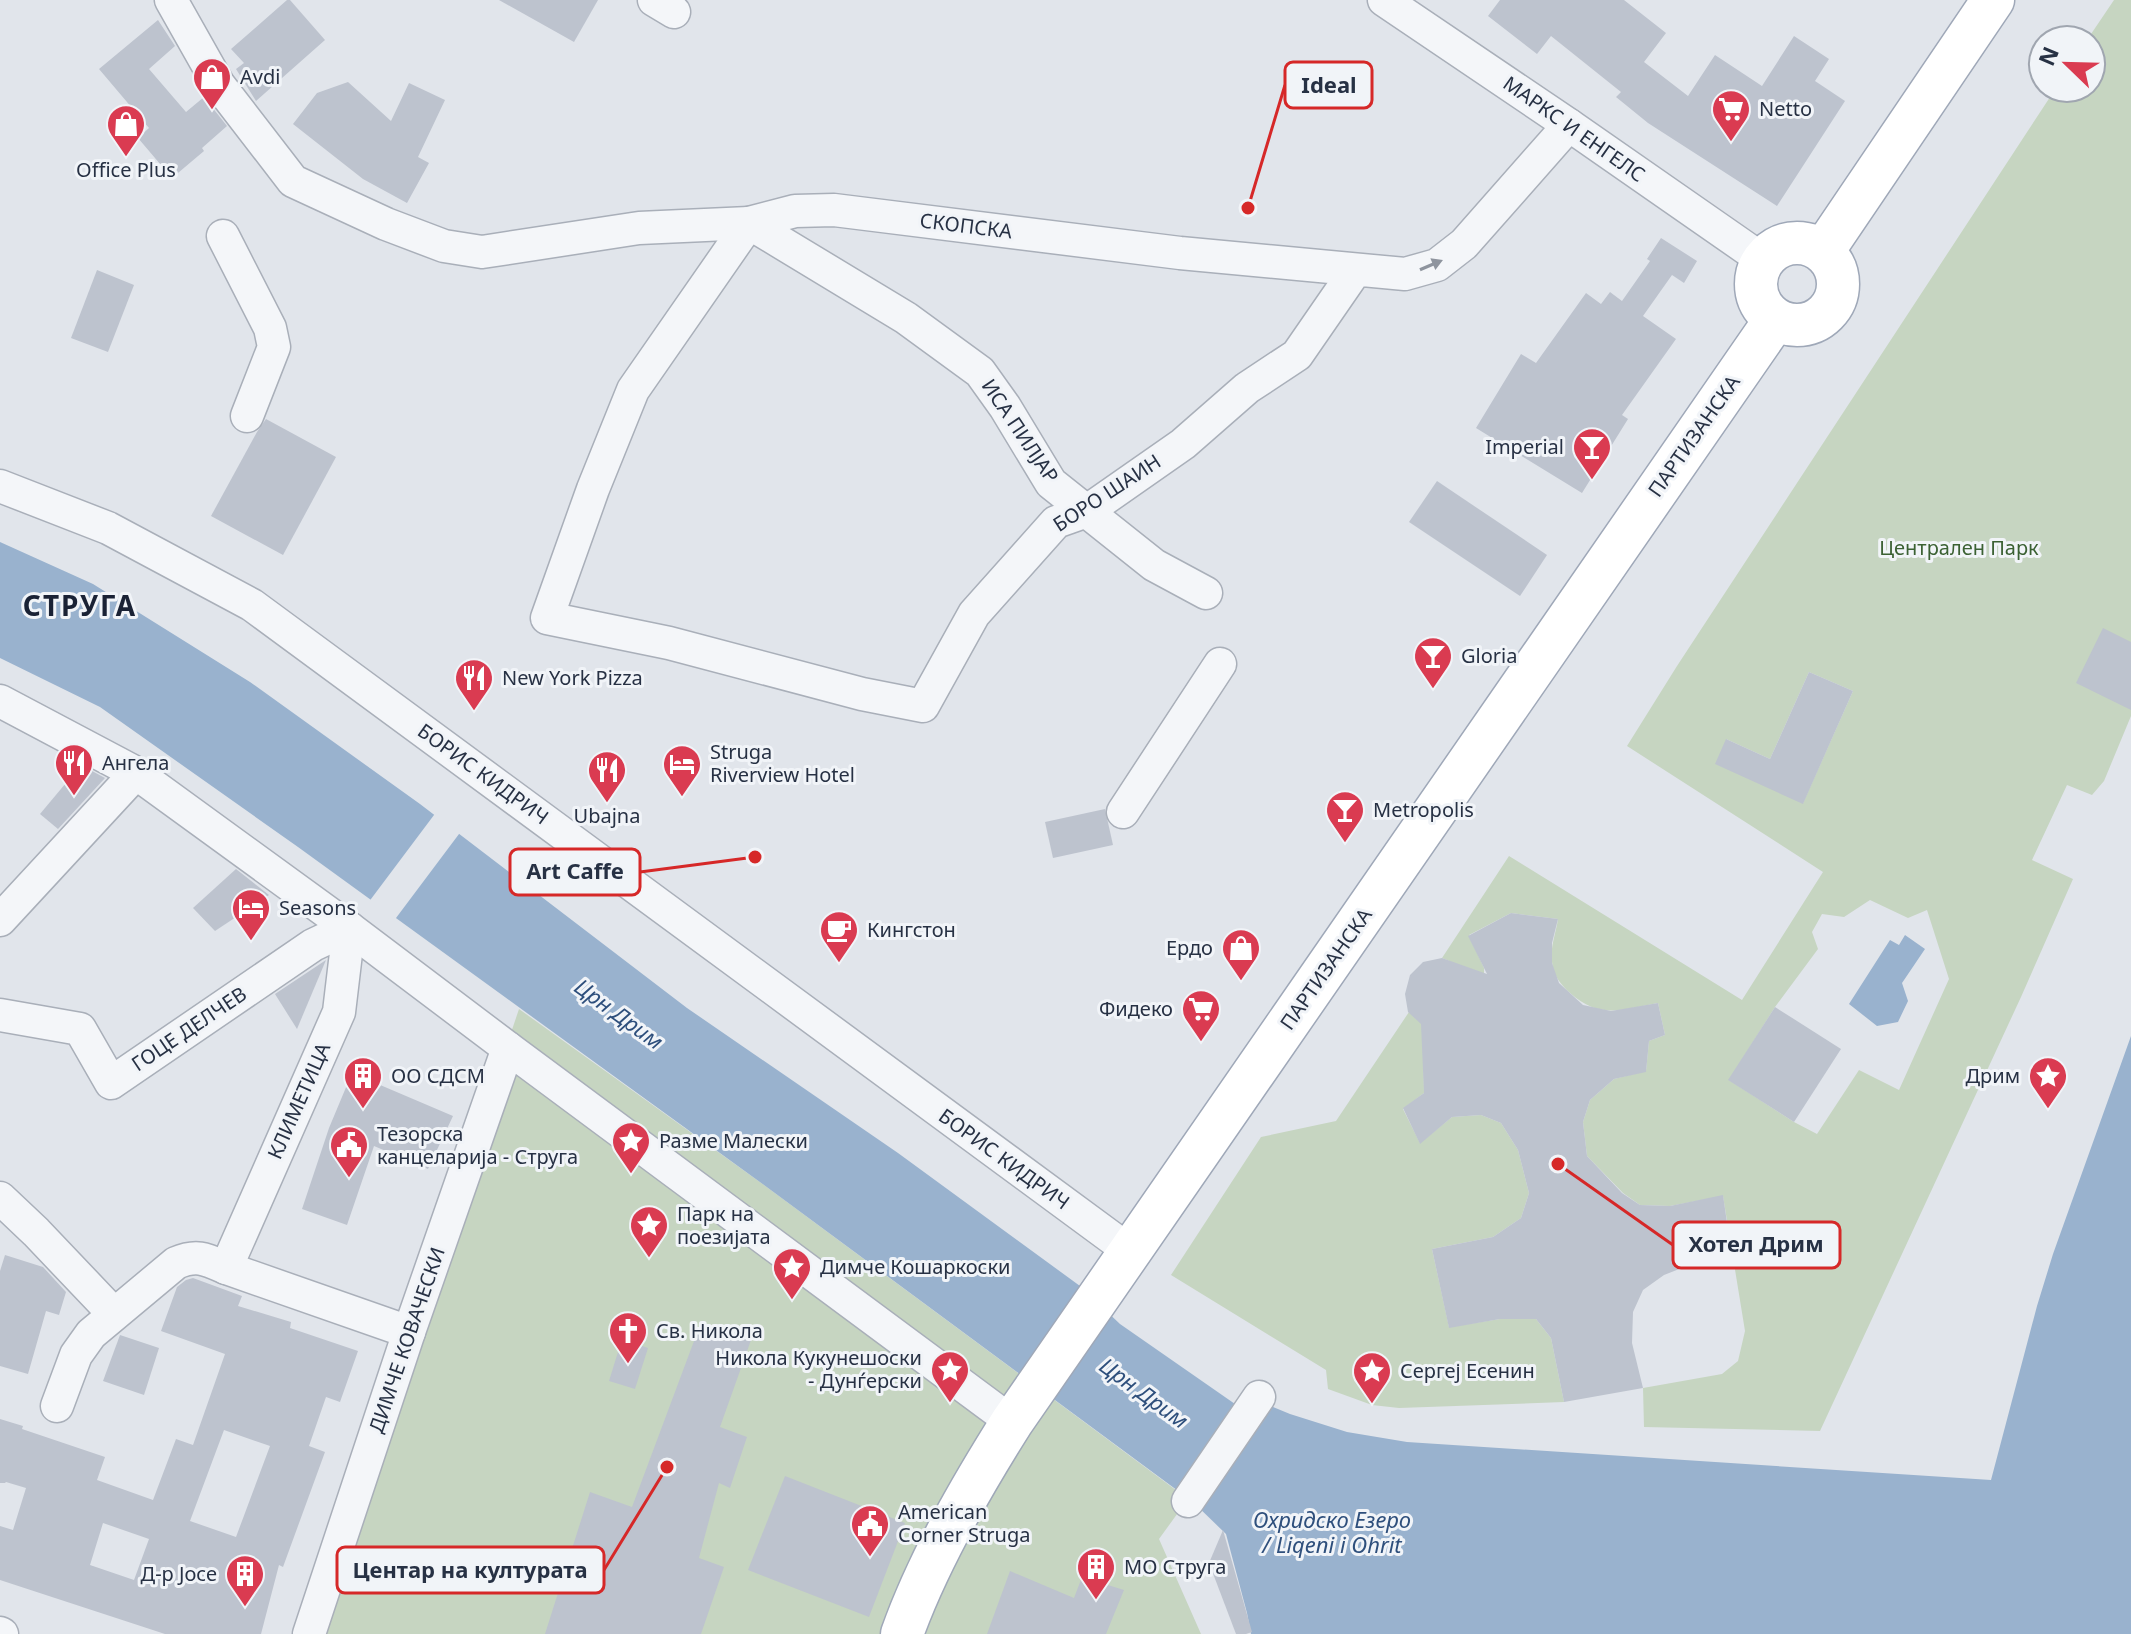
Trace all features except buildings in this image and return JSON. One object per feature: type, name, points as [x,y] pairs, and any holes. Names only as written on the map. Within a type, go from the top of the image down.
[{"type":"main road","points":[[1823,251],[1993,0]]},
{"type":"main road","points":[[1783,244],[1810,244],[1823,251],[1832,261],[1838,288],[1827,313],[1802,325],[1788,325],[1775,320],[1765,311],[1755,286],[1763,260],[1783,244]]},
{"type":"main road","name":"ПАРТИЗАНСКА","points":[[902,1634],[913,1602],[964,1503],[1012,1422],[1775,320]]},
{"type":"street","name":"СКОПСКА","points":[[171,0],[219,85],[293,181],[386,224],[444,246],[482,252],[639,228],[749,223],[795,211],[834,210],[1180,253],[1405,274],[1437,265],[1464,244],[1569,125]]},
{"type":"street","name":"МАРКС И ЕНГЕЛС","points":[[1384,0],[1763,260]]},
{"type":"street","name":"ИСА ПИЛЈАР","points":[[749,223],[906,318],[980,372],[1051,483],[1154,565],[1206,593]]},
{"type":"street","name":"БОРО ШАИН","points":[[749,223],[633,390],[593,489],[547,618],[669,643],[862,694],[923,706],[974,614],[1056,522],[1087,511],[1183,444],[1247,388],[1297,355],[1355,271]]},
{"type":"street","points":[[223,236],[270,328],[274,347],[247,416]]},
{"type":"street","name":"БОРИС КИДРИЧ","points":[[0,486],[108,528],[252,605],[1125,1260]]},
{"type":"street","points":[[1123,812],[1220,664]]},
{"type":"street","points":[[0,701],[136,773],[1012,1422]]},
{"type":"street","points":[[0,920],[136,773]]},
{"type":"street","name":"ГОЦЕ ДЕЛЧЕВ","points":[[0,1015],[80,1029],[111,1083],[313,945],[349,928]]},
{"type":"street","name":"КЛИМЕТИЦА","points":[[226,1268],[339,1012],[349,928]]},
{"type":"street","name":"ДИМЧЕ КОВАЧЕСКИ","points":[[309,1634],[409,1332],[508,1048]]},
{"type":"street","points":[[0,1198],[114,1314]]},
{"type":"street","points":[[57,1406],[76,1355],[91,1334],[176,1263],[188,1258],[204,1258],[409,1332]]},
{"type":"street","points":[[1188,1501],[1259,1397]]},
{"type":"green space","name":"Централен Парк","points":[[2114,0],[2131,0],[2131,716],[2104,781],[2092,795],[2067,785],[2032,860],[2073,879],[1820,1431],[1644,1427],[1643,1388],[1722,1374],[1738,1361],[1745,1331],[1723,1196],[1670,1206],[1640,1205],[1623,1193],[1587,1156],[1583,1122],[1590,1100],[1614,1079],[1646,1071],[1649,1041],[1665,1035],[1658,1003],[1623,1010],[1602,1010],[1591,1007],[1570,993],[1553,967],[1552,951],[1558,919],[1511,913],[1469,935],[1484,968],[1484,999],[1468,974],[1442,958],[1509,856],[1742,1000],[1823,872],[1627,746],[2046,104],[2107,104],[2107,24],[2098,24]],"holes":[[[1809,672],[1853,691],[1803,803],[1726,739],[1770,759]],[[1870,900],[1908,918],[1927,910],[1949,979],[1899,1090],[1859,1070],[1817,1134],[1729,1080],[1775,1007],[1818,949],[1812,932],[1822,914],[1844,917]]]},
{"type":"green space","name":"Парк на поезијата","points":[[519,1009],[764,1185],[1188,1499],[1159,1539],[1201,1634],[309,1634]]},
{"type":"green space","points":[[1409,1012],[1423,1025],[1424,1093],[1403,1109],[1420,1143],[1452,1117],[1481,1115],[1501,1123],[1518,1150],[1529,1193],[1521,1218],[1493,1237],[1432,1249],[1449,1327],[1500,1319],[1536,1319],[1551,1338],[1564,1402],[1399,1408],[1372,1405],[1328,1389],[1326,1370],[1171,1275],[1261,1137],[1336,1121]]},
{"type":"water","points":[[0,542],[93,584],[250,682],[420,804],[687,1008],[898,1153],[1080,1286],[1120,1324],[1235,1404],[1263,1403],[1347,1432],[1407,1442],[1991,1480],[2053,1254],[2131,1036],[2131,1634],[1251,1634],[1226,1534],[1193,1502],[764,1185],[298,847],[100,707],[0,658]]},
{"type":"water","points":[[1905,935],[1925,949],[1902,983],[1908,1001],[1898,1022],[1877,1026],[1849,1004],[1890,940],[1899,945]]},
{"type":"pier","points":[[437,811],[462,830],[393,922],[368,903]]},
{"type":"place","name":"Avdi","points":[[212,111]]},
{"type":"place","name":"Netto","points":[[1731,143]]},
{"type":"place","name":"Office Plus","points":[[126,158]]},
{"type":"place","name":"Ideal","points":[[1248,208]]},
{"type":"place","name":"Imperial","points":[[1592,481]]},
{"type":"place","name":"Gloria","points":[[1433,690]]},
{"type":"place","name":"New York Pizza","points":[[474,712]]},
{"type":"place","name":"Ангела","points":[[74,797]]},
{"type":"place","name":"Struga Riverview Hotel","points":[[682,798]]},
{"type":"place","name":"Ubajna","points":[[607,804]]},
{"type":"place","name":"Metropolis","points":[[1345,844]]},
{"type":"place","name":"Art Caffe","points":[[755,857]]},
{"type":"place","name":"Seasons","points":[[251,942]]},
{"type":"place","name":"Кингстон","points":[[839,964]]},
{"type":"place","name":"Ердо","points":[[1241,982]]},
{"type":"place","name":"Фидеко","points":[[1201,1043]]},
{"type":"place","name":"ОО СДСМ","points":[[363,1110]]},
{"type":"place","name":"Дрим","points":[[2048,1110]]},
{"type":"place","name":"Хотел Дрим","points":[[1558,1164]]},
{"type":"place","name":"Разме Малески","points":[[631,1175]]},
{"type":"place","name":"Тезорска канцеларија - Струга","points":[[349,1179]]},
{"type":"place","name":"Парк на поезијата","points":[[649,1259]]},
{"type":"place","name":"Димче Кошаркоски","points":[[792,1301]]},
{"type":"place","name":"Св. Никола","points":[[628,1365]]},
{"type":"place","name":"Никола Кукунешоски - Дунѓерски","points":[[950,1404]]},
{"type":"place","name":"Сергеј Есенин","points":[[1372,1405]]},
{"type":"place","name":"Центар на културата","points":[[667,1467]]},
{"type":"place","name":"American Corner Struga","points":[[870,1558]]},
{"type":"place","name":"МО Струга","points":[[1096,1601]]},
{"type":"place","name":"Д-р Јосе","points":[[245,1608]]},
{"type":"district","name":"СТРУГА","points":[[80,606]]},
{"type":"water label","name":"Црн Дрим","points":[[619,1014]]},
{"type":"water label","name":"Црн Дрим","points":[[1144,1393]]},
{"type":"water label","name":"Охридско Езеро / Liqeni i Ohrit","points":[[1332,1532]]}]
